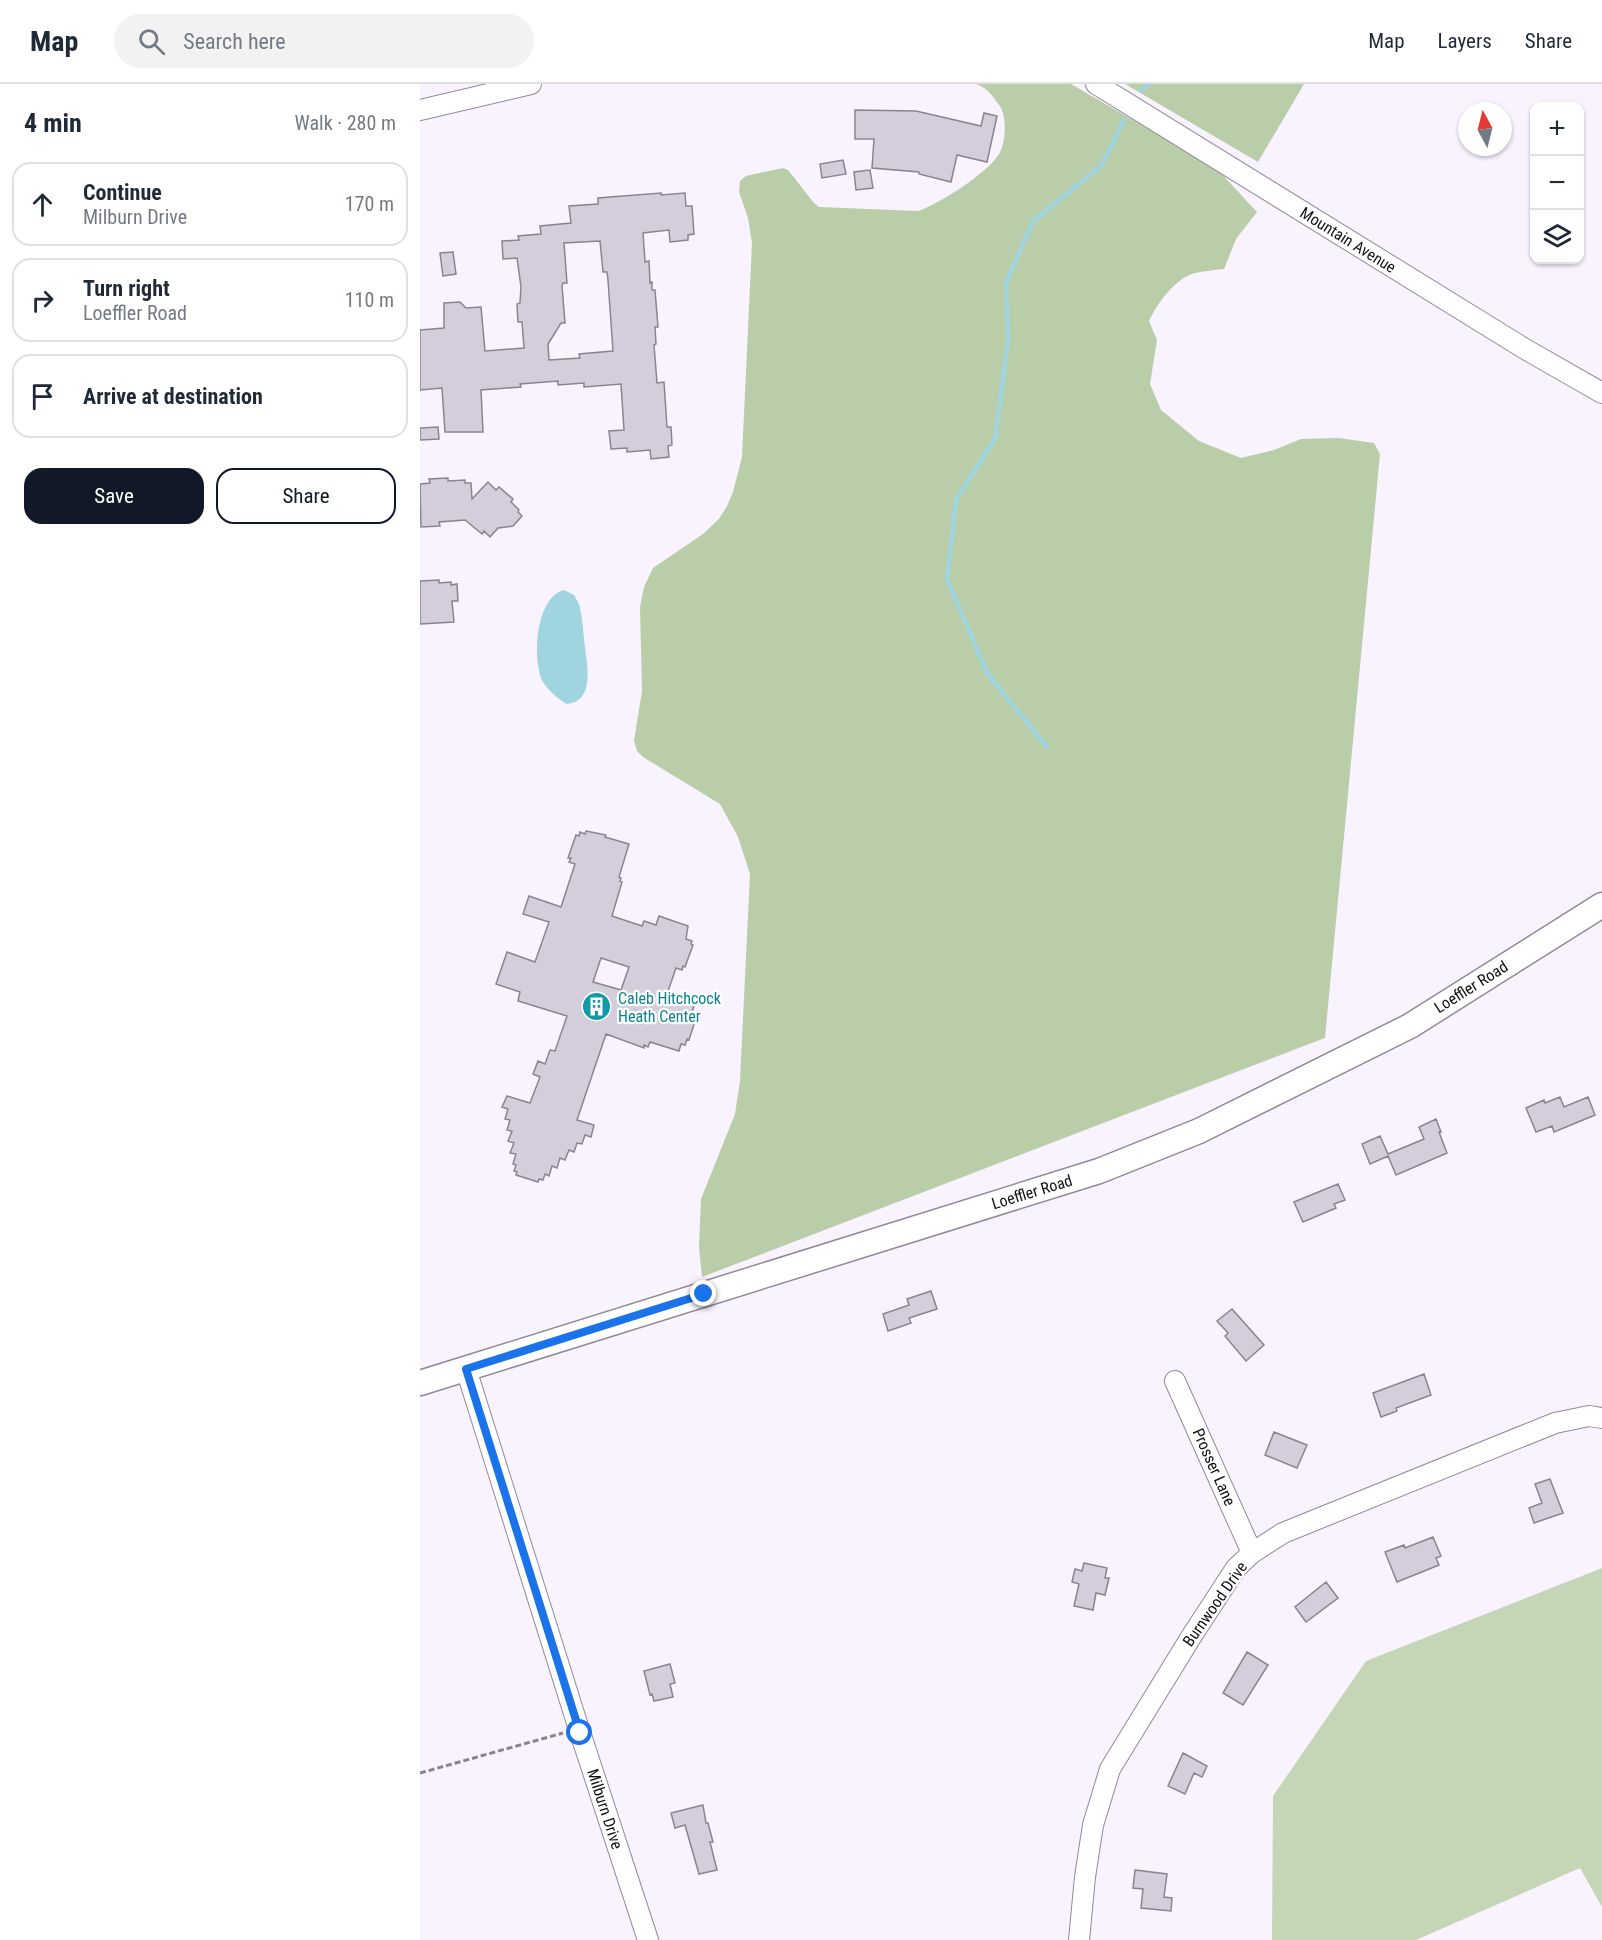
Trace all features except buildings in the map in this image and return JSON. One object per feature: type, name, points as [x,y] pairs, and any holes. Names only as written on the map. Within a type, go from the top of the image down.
[{"type":"main road","name":"Loeffler Road","points":[[420,1383],[1099,1172],[1199,1131],[1410,1026],[1602,904]]},
{"type":"street","points":[[420,110],[531,84]]},
{"type":"street","name":"Mountain Avenue","points":[[1096,84],[1515,342],[1602,393]]},
{"type":"street","name":"Milburn Drive","points":[[466,1369],[648,1940]]},
{"type":"street","name":"Prosser Lane","points":[[1175,1381],[1252,1553]]},
{"type":"street","name":"Burnwood Drive","points":[[1079,1940],[1093,1825],[1110,1769],[1236,1568],[1252,1553],[1283,1533],[1555,1423],[1588,1416],[1602,1418]]},
{"type":"path","points":[[420,1773],[579,1729]]},
{"type":"green space","points":[[976,84],[1071,84],[1216,168],[1257,212],[1236,239],[1224,269],[1195,273],[1180,280],[1162,300],[1149,321],[1157,340],[1150,384],[1161,410],[1199,441],[1241,458],[1274,450],[1301,439],[1339,438],[1374,443],[1380,454],[1325,1038],[702,1277],[699,1247],[701,1199],[735,1114],[740,1081],[750,874],[738,837],[720,804],[643,757],[637,751],[634,741],[642,691],[640,607],[644,587],[653,568],[703,534],[719,519],[733,492],[742,457],[752,243],[748,218],[739,192],[740,181],[746,176],[783,168],[788,170],[819,207],[918,211],[949,196],[972,180],[991,164],[1000,152],[1005,131],[1002,110],[989,92]]},
{"type":"green space","points":[[1125,84],[1304,84],[1258,162]]},
{"type":"green space","points":[[1602,1568],[1602,1907],[1580,1868],[1416,1940],[1272,1940],[1273,1796],[1366,1661]]},
{"type":"water","points":[[564,590],[574,595],[579,604],[588,673],[586,690],[582,696],[567,704],[543,682],[537,645],[538,631],[547,605],[554,595]]},
{"type":"waterway","points":[[1141,90],[1149,84]]},
{"type":"waterway","points":[[1047,747],[987,673],[947,579],[956,500],[995,439],[1008,342],[1006,283],[1033,221],[1102,165],[1124,120]]},
{"type":"place","name":"Caleb Hitchcock Heath Center","points":[[597,1007]]},
{"type":"route","points":[[580,1733],[466,1369],[704,1294]]}]
